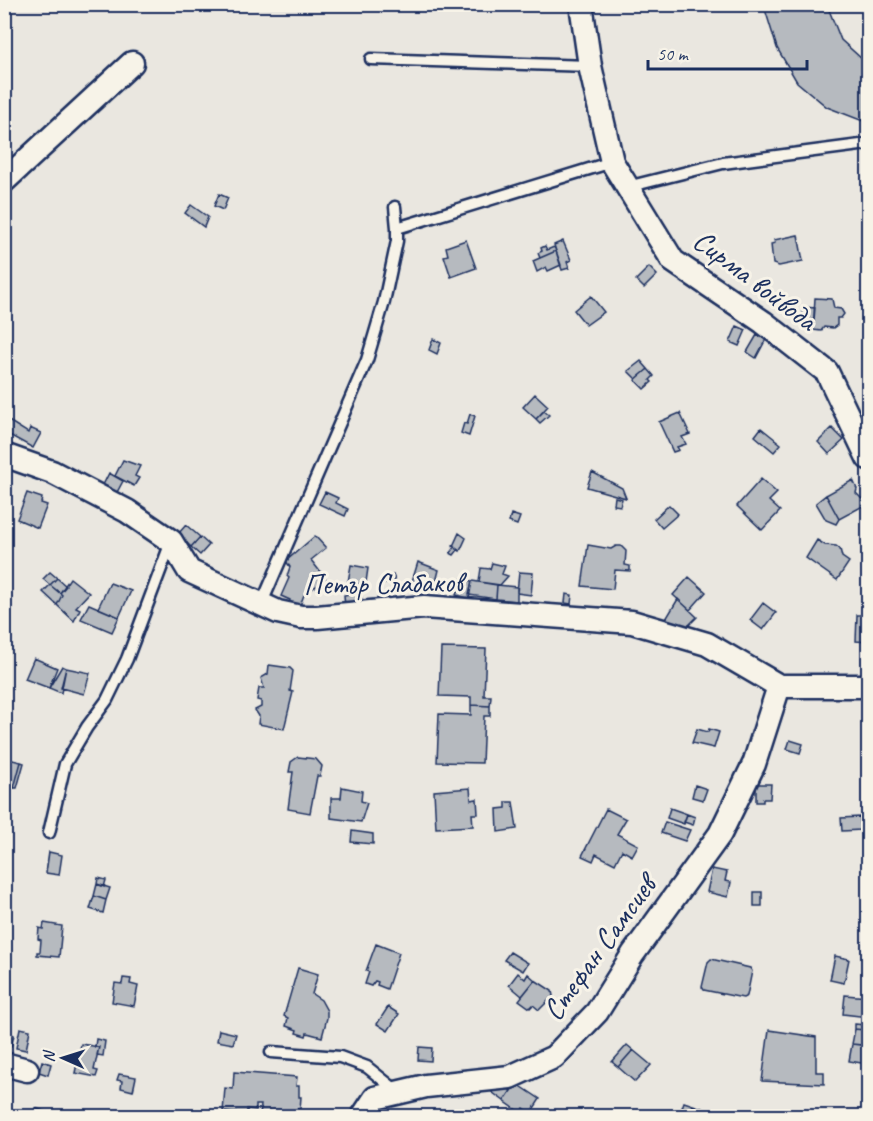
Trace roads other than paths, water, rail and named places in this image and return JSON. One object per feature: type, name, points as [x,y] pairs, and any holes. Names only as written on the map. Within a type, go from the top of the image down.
[{"type":"street","name":"Сирма войвода","points":[[581,4],[590,66],[612,162],[672,261],[763,322],[827,372],[868,458]]},
{"type":"street","points":[[4,181],[132,63]]},
{"type":"street","name":"Петър Слабаков","points":[[4,455],[52,472],[127,512],[171,541],[189,571],[278,612],[302,617],[424,607],[632,622],[706,644],[778,686]]},
{"type":"street","points":[[778,686],[868,686]]},
{"type":"street","name":"Стефан Самсиев","points":[[363,1116],[375,1098],[426,1086],[510,1077],[554,1057],[597,1012],[633,954],[720,834],[754,764],[778,686]]},
{"type":"street","points":[[4,1064],[27,1070]]},
{"type":"lane","points":[[371,59],[590,66]]},
{"type":"lane","points":[[627,187],[723,163],[868,144]]},
{"type":"lane","points":[[398,228],[612,162]]},
{"type":"lane","points":[[261,605],[366,360],[384,302],[397,242],[395,207]]},
{"type":"lane","points":[[49,833],[65,764],[87,727],[107,700],[127,658],[171,541]]},
{"type":"lane","points":[[271,1052],[340,1057],[367,1067],[397,1092]]}]
